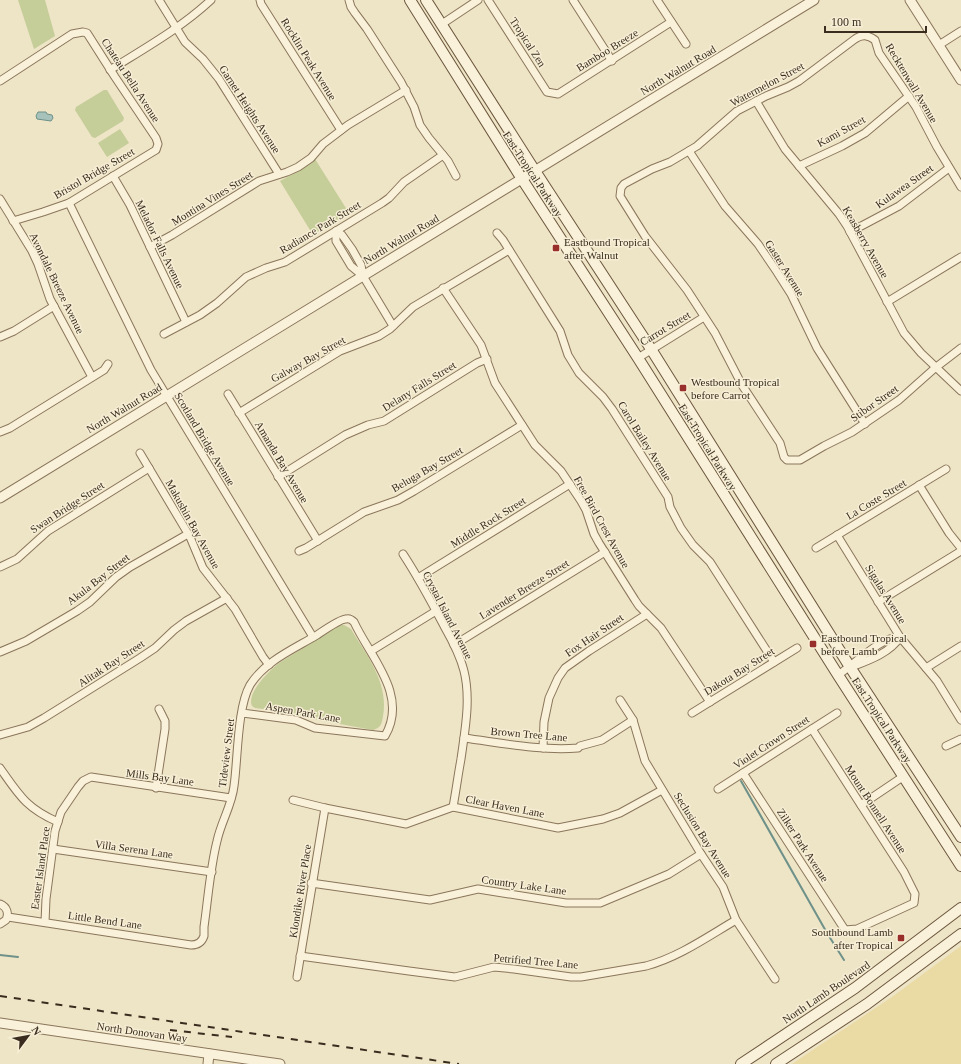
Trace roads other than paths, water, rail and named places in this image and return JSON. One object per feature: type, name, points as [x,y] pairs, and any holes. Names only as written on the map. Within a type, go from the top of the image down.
[{"type":"main road","name":"East Tropical Parkway","points":[[410,0],[522,179],[638,358],[838,675],[961,866]]},
{"type":"main road","name":"East Tropical Parkway","points":[[426,0],[651,349],[850,667],[961,837]]},
{"type":"main road","name":"North Lamb Boulevard","points":[[742,1063],[855,988],[961,908]]},
{"type":"main road","points":[[776,1064],[867,1004],[961,934]]},
{"type":"street","name":"Garnet Heights Avenue","points":[[159,0],[185,42],[203,59],[219,79],[279,174]]},
{"type":"street","points":[[110,70],[177,28],[193,16],[210,0]]},
{"type":"street","name":"Rocklin Peak Avenue","points":[[260,0],[264,9],[341,130]]},
{"type":"street","points":[[349,0],[351,7],[406,90],[420,125],[448,161],[456,176]]},
{"type":"street","points":[[442,24],[478,0]]},
{"type":"street","name":"Tropical Zen","points":[[488,0],[547,92],[552,93]]},
{"type":"street","points":[[573,0],[612,61]]},
{"type":"street","points":[[657,0],[686,44]]},
{"type":"street","name":"North Walnut Road","points":[[0,498],[814,0]]},
{"type":"street","points":[[910,0],[961,80]]},
{"type":"street","name":"Bamboo Breeze","points":[[552,93],[558,94],[672,22]]},
{"type":"street","points":[[939,45],[961,31]]},
{"type":"street","name":"Chateau Bella Avenue","points":[[0,81],[72,34],[83,32],[90,36],[110,70],[156,138],[158,144]]},
{"type":"street","name":"Recktenwall Avenue","points":[[866,35],[875,40],[879,54],[916,107],[961,187]]},
{"type":"street","name":"Watermelon Street","points":[[704,317],[687,290],[645,236],[622,201],[620,192],[624,184],[652,169],[670,162],[688,151],[705,140],[729,117],[745,106],[799,81],[859,36],[866,35]]},
{"type":"street","name":"Montina Vines Street","points":[[150,247],[259,181],[298,167],[311,158],[323,144],[341,130],[406,90]]},
{"type":"street","name":"Kami Street","points":[[799,166],[842,146],[865,133],[909,96]]},
{"type":"street","name":"Keasberry Avenue","points":[[756,101],[785,149],[839,214],[904,333],[912,344],[961,391]]},
{"type":"street","name":"Bristol Bridge Street","points":[[13,221],[69,203],[156,150],[158,144]]},
{"type":"street","name":"Gaster Avenue","points":[[688,151],[725,206],[758,244],[782,278],[817,348],[865,424]]},
{"type":"street","name":"Radiance Park Street","points":[[164,334],[217,303],[246,277],[266,268],[285,262],[382,203],[389,198],[404,182],[443,154]]},
{"type":"street","name":"Kulawea Street","points":[[850,232],[899,206],[949,168]]},
{"type":"street","name":"Melador Falls Avenue","points":[[113,176],[130,205],[186,322]]},
{"type":"street","name":"Avondale Breeze Avenue","points":[[0,199],[38,264],[45,286],[54,306],[92,377]]},
{"type":"street","name":"Scotland Bridge Avenue","points":[[69,203],[142,353],[166,396],[313,637]]},
{"type":"street","points":[[336,231],[336,242],[351,266],[363,276],[393,326]]},
{"type":"street","name":"Carol Bailey Avenue","points":[[496,232],[560,331],[568,355],[579,373],[603,397],[612,409],[668,497],[681,528],[693,545],[710,562],[774,662]]},
{"type":"street","name":"Galway Bay Street","points":[[239,413],[340,351],[379,336],[393,326],[412,307],[509,250]]},
{"type":"street","points":[[887,302],[961,257]]},
{"type":"street","name":"Free Bird Crest Avenue","points":[[444,288],[481,345],[487,358],[494,383],[535,445],[555,463],[570,484],[586,510],[594,534],[635,600],[662,628],[710,702]]},
{"type":"street","points":[[0,337],[14,331],[54,306]]},
{"type":"street","name":"Stibor Street","points":[[704,317],[720,341],[742,385],[780,443],[784,456],[787,460],[800,460],[865,424],[899,400],[936,367],[961,348]]},
{"type":"street","name":"Carrot Street","points":[[638,358],[704,317]]},
{"type":"street","name":"Delany Falls Street","points":[[278,477],[345,435],[362,427],[384,421],[476,363],[487,358]]},
{"type":"street","points":[[0,432],[10,428],[104,370],[108,364]]},
{"type":"street","name":"Amanda Bay Avenue","points":[[228,394],[318,541]]},
{"type":"street","name":"Beluga Bay Street","points":[[299,550],[318,541],[364,512],[398,500],[522,425]]},
{"type":"street","name":"Makushin Bay Avenue","points":[[140,453],[188,534],[209,578],[235,609],[269,665]]},
{"type":"street","name":"Swan Bridge Street","points":[[0,567],[17,559],[48,531],[149,468]]},
{"type":"street","name":"La Coste Street","points":[[816,548],[946,469]]},
{"type":"street","name":"Middle Rock Street","points":[[418,578],[570,484]]},
{"type":"street","points":[[919,485],[948,533],[961,548]]},
{"type":"street","name":"Akula Bay Street","points":[[0,652],[26,641],[77,611],[90,602],[116,577],[130,567],[188,534]]},
{"type":"street","name":"Sigalas Avenue","points":[[837,535],[900,637],[937,681],[961,720]]},
{"type":"street","points":[[878,602],[961,551]]},
{"type":"street","name":"Lavender Breeze Street","points":[[454,645],[605,552]]},
{"type":"street","name":"Crystal Island Avenue","points":[[403,554],[418,578],[454,645],[464,672],[467,693],[464,738],[453,808]]},
{"type":"street","name":"Alitak Bay Street","points":[[0,735],[28,727],[44,718],[155,648],[186,621],[227,598]]},
{"type":"street","points":[[371,650],[436,611]]},
{"type":"street","name":"Fox Hair Street","points":[[542,748],[548,698],[558,678],[566,668],[589,650],[647,614]]},
{"type":"street","name":"Tideview Street","points":[[200,942],[204,936],[212,872],[220,828],[234,787],[244,698],[250,686],[258,674],[269,665],[346,618],[354,622],[371,650]]},
{"type":"street","points":[[838,675],[850,667],[875,657],[896,643],[900,637]]},
{"type":"street","points":[[926,668],[961,646]]},
{"type":"street","name":"Dakota Bay Street","points":[[692,713],[797,648]]},
{"type":"street","name":"Aspen Park Lane","points":[[242,713],[296,720],[315,728],[385,736],[390,726],[392,702],[384,675],[371,650]]},
{"type":"street","name":"Seclusion Bay Avenue","points":[[620,700],[633,720],[645,761],[723,888],[736,920],[775,979]]},
{"type":"street","points":[[156,788],[166,729],[165,721],[159,709]]},
{"type":"street","name":"Violet Crown Street","points":[[718,789],[838,713]]},
{"type":"street","name":"Brown Tree Lane","points":[[464,738],[559,750],[578,748],[580,746],[602,740],[633,720]]},
{"type":"street","name":"Mount Bonnell Avenue","points":[[812,729],[912,886],[915,894],[914,903]]},
{"type":"street","points":[[946,746],[961,739]]},
{"type":"street","points":[[0,768],[20,798],[44,816],[58,822]]},
{"type":"street","name":"Zilker Park Avenue","points":[[743,773],[845,930],[857,929],[914,903]]},
{"type":"street","points":[[861,805],[904,776]]},
{"type":"street","name":"Mills Bay Lane","points":[[86,779],[91,777],[156,788],[231,798]]},
{"type":"street","name":"Easter Island Place","points":[[45,922],[46,899],[58,822],[61,812],[70,798],[86,779]]},
{"type":"street","name":"Clear Haven Lane","points":[[293,800],[406,824],[453,808],[558,828],[603,819],[620,813],[662,790]]},
{"type":"street","name":"Klondike River Place","points":[[297,977],[311,883],[325,808]]},
{"type":"street","name":"Villa Serena Lane","points":[[53,849],[212,872]]},
{"type":"street","name":"Country Lake Lane","points":[[311,883],[430,900],[478,888],[566,903],[600,902],[669,874],[701,854]]},
{"type":"street","points":[[0,904],[6,907],[8,917],[0,924]]},
{"type":"street","name":"Little Bend Lane","points":[[8,917],[190,945],[195,945],[200,942]]},
{"type":"street","name":"Petrified Tree Lane","points":[[300,956],[455,976],[494,967],[581,977],[656,963],[679,954],[736,920]]},
{"type":"street","name":"North Donovan Way","points":[[0,1023],[209,1054],[221,1060],[280,1064]]},
{"type":"street","points":[[208,1064],[209,1054]]},
{"type":"water","points":[[38,112],[46,112],[47,114],[52,115],[53,118],[51,121],[37,119],[36,116]]},
{"type":"waterway","points":[[741,781],[827,933],[844,960]]},
{"type":"waterway","points":[[0,955],[18,957]]},
{"type":"railway","points":[[0,996],[459,1064]]},
{"type":"railway","points":[[170,1030],[232,1037]]},
{"type":"place","name":"Eastbound Tropical after Walnut","points":[[556,248]]},
{"type":"place","name":"Westbound Tropical before Carrot","points":[[683,388]]},
{"type":"place","name":"Eastbound Tropical before Lamb","points":[[813,644]]},
{"type":"place","name":"Southbound Lamb after Tropical","points":[[901,938]]}]
